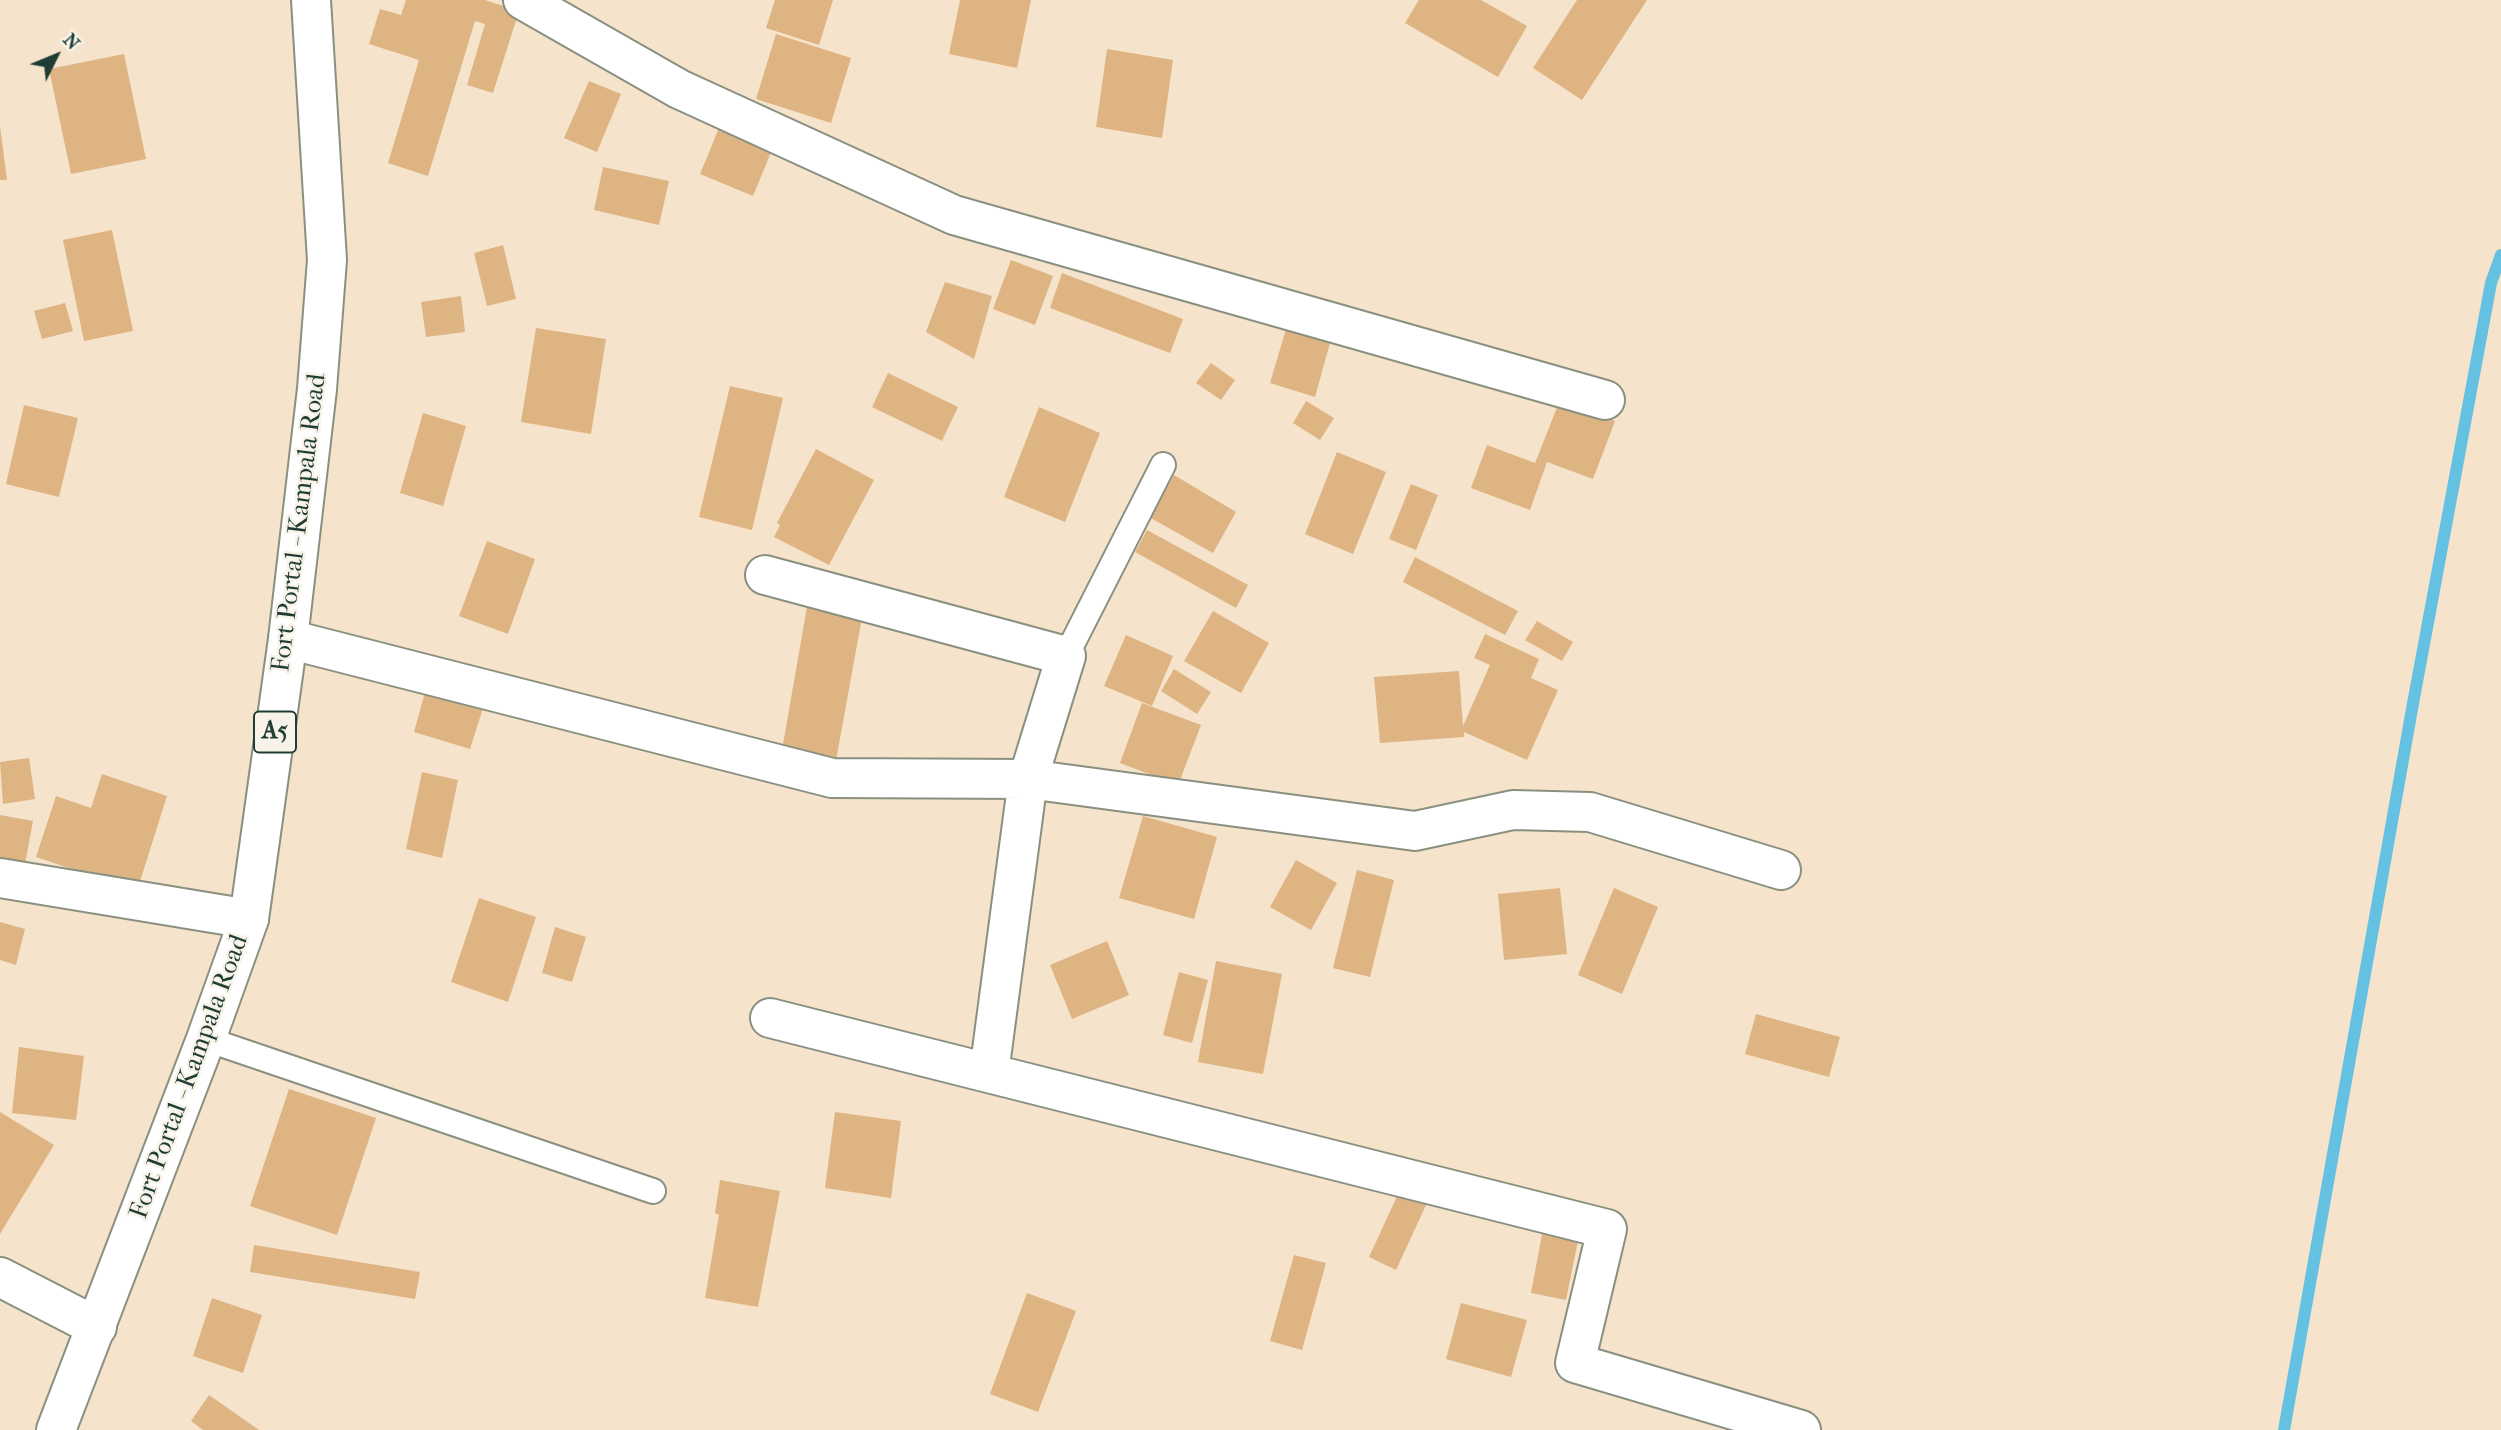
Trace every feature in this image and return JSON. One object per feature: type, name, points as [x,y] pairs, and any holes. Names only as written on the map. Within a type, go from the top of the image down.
[{"type":"street","name":"Fort Portal - Kampala Road","points":[[56,1430],[206,1039],[248,919],[288,639],[317,389],[327,260],[311,0]]},
{"type":"street","points":[[523,0],[679,89],[954,215],[1605,400]]},
{"type":"street","points":[[765,575],[1066,656],[1028,779],[989,1073]]},
{"type":"street","points":[[288,639],[832,778],[1028,779],[1415,831],[1513,810],[1590,812],[1781,870]]},
{"type":"street","points":[[0,878],[248,919]]},
{"type":"street","points":[[770,1018],[1607,1229],[1575,1363],[1801,1430]]},
{"type":"street","points":[[0,1277],[97,1327]]},
{"type":"lane","points":[[1066,656],[1163,465]]},
{"type":"lane","points":[[206,1039],[653,1191]]},
{"type":"building","points":[[406,0],[485,0],[519,11],[493,93],[467,85],[485,24],[475,21],[428,176],[388,163],[419,60],[369,44],[380,9],[401,15]]},
{"type":"building","points":[[775,0],[833,0],[819,45],[766,28]]},
{"type":"building","points":[[960,0],[1031,0],[1017,68],[949,54]]},
{"type":"building","points":[[1419,0],[1481,0],[1527,26],[1498,77],[1405,23]]},
{"type":"building","points":[[1577,0],[1647,0],[1582,100],[1533,68]]},
{"type":"building","points":[[776,34],[851,58],[831,123],[756,99]]},
{"type":"building","points":[[1107,49],[1173,60],[1162,138],[1096,127]]},
{"type":"building","points":[[124,54],[146,159],[71,174],[49,69]]},
{"type":"building","points":[[589,81],[621,94],[597,152],[564,138]]},
{"type":"building","points":[[0,126],[7,180],[0,180]]},
{"type":"building","points":[[719,128],[772,150],[753,196],[700,174]]},
{"type":"building","points":[[603,167],[669,181],[659,225],[594,210]]},
{"type":"building","points":[[112,230],[133,331],[84,341],[63,240]]},
{"type":"building","points":[[503,245],[516,299],[487,306],[474,253]]},
{"type":"building","points":[[1011,260],[1053,276],[1035,325],[993,309]]},
{"type":"building","points":[[1062,273],[1183,319],[1170,353],[1050,308]]},
{"type":"building","points":[[945,282],[992,296],[974,359],[926,332]]},
{"type":"building","points":[[461,296],[465,332],[426,337],[421,302]]},
{"type":"building","points":[[65,303],[73,331],[42,339],[34,311]]},
{"type":"building","points":[[536,328],[606,339],[591,434],[521,422]]},
{"type":"building","points":[[1286,329],[1330,343],[1315,397],[1270,383]]},
{"type":"building","points":[[1211,363],[1235,380],[1221,400],[1196,383]]},
{"type":"building","points":[[888,373],[958,407],[942,441],[872,407]]},
{"type":"building","points":[[730,386],[783,398],[752,530],[699,517]]},
{"type":"building","points":[[1560,400],[1615,421],[1593,479],[1547,462],[1530,510],[1471,488],[1487,445],[1535,463]]},
{"type":"building","points":[[1306,401],[1334,418],[1320,440],[1293,423]]},
{"type":"building","points":[[24,405],[78,418],[59,497],[6,484]]},
{"type":"building","points":[[1039,407],[1100,433],[1065,522],[1004,497]]},
{"type":"building","points":[[423,413],[466,426],[443,506],[400,493]]},
{"type":"building","points":[[816,449],[874,480],[829,565],[774,537],[780,525],[777,523]]},
{"type":"building","points":[[1337,452],[1386,472],[1353,554],[1305,534]]},
{"type":"building","points":[[1174,475],[1236,512],[1213,553],[1149,517]]},
{"type":"building","points":[[1411,484],[1438,495],[1416,550],[1389,539]]},
{"type":"building","points":[[1147,530],[1248,585],[1236,608],[1135,552]]},
{"type":"building","points":[[487,541],[535,559],[508,634],[459,616]]},
{"type":"building","points":[[1415,557],[1518,611],[1505,635],[1403,582]]},
{"type":"building","points":[[808,601],[863,612],[835,766],[781,756]]},
{"type":"building","points":[[1213,611],[1269,643],[1241,693],[1184,661]]},
{"type":"building","points":[[1537,621],[1573,642],[1562,661],[1525,640]]},
{"type":"building","points":[[1485,634],[1539,659],[1531,678],[1558,690],[1527,760],[1464,732],[1464,737],[1380,743],[1374,677],[1459,671],[1463,726],[1490,665],[1474,658]]},
{"type":"building","points":[[1126,635],[1173,656],[1152,706],[1104,686]]},
{"type":"building","points":[[1174,669],[1211,692],[1197,714],[1161,691]]},
{"type":"building","points":[[427,685],[485,702],[470,749],[414,732]]},
{"type":"building","points":[[1142,703],[1201,725],[1178,785],[1120,763]]},
{"type":"building","points":[[29,758],[35,799],[3,804],[0,762]]},
{"type":"building","points":[[422,772],[458,780],[442,858],[406,849]]},
{"type":"building","points":[[102,774],[167,796],[137,891],[36,857],[56,796],[91,808]]},
{"type":"building","points":[[0,815],[33,821],[25,864],[0,859]]},
{"type":"building","points":[[1143,816],[1217,837],[1194,919],[1119,898]]},
{"type":"building","points":[[1296,860],[1337,883],[1311,930],[1270,907]]},
{"type":"building","points":[[1357,870],[1394,880],[1370,977],[1333,968]]},
{"type":"building","points":[[1560,888],[1567,954],[1504,960],[1498,894]]},
{"type":"building","points":[[1614,888],[1658,907],[1622,994],[1578,975]]},
{"type":"building","points":[[479,898],[536,917],[508,1002],[451,982]]},
{"type":"building","points":[[0,922],[25,929],[16,965],[0,960]]},
{"type":"building","points":[[555,927],[586,937],[572,982],[542,973]]},
{"type":"building","points":[[1107,941],[1129,995],[1072,1019],[1050,965]]},
{"type":"building","points":[[1216,961],[1282,974],[1263,1074],[1198,1062]]},
{"type":"building","points":[[1179,972],[1208,980],[1192,1043],[1163,1035]]},
{"type":"building","points":[[1756,1014],[1840,1037],[1829,1077],[1745,1054]]},
{"type":"building","points":[[19,1047],[84,1056],[76,1120],[12,1113]]},
{"type":"building","points":[[289,1089],[376,1118],[337,1235],[250,1206]]},
{"type":"building","points":[[0,1112],[54,1145],[0,1234]]},
{"type":"building","points":[[835,1112],[901,1121],[891,1198],[825,1188]]},
{"type":"building","points":[[720,1180],[780,1191],[758,1307],[705,1298],[719,1215],[715,1213]]},
{"type":"building","points":[[1400,1190],[1427,1203],[1396,1270],[1369,1257]]},
{"type":"building","points":[[1544,1224],[1580,1231],[1566,1300],[1531,1293]]},
{"type":"building","points":[[254,1245],[420,1272],[415,1299],[250,1272]]},
{"type":"building","points":[[1294,1255],[1326,1263],[1302,1350],[1270,1341]]},
{"type":"building","points":[[1027,1293],[1076,1311],[1038,1412],[990,1394]]},
{"type":"building","points":[[212,1298],[262,1315],[243,1373],[193,1356]]},
{"type":"building","points":[[1461,1303],[1527,1320],[1511,1377],[1446,1359]]},
{"type":"building","points":[[209,1395],[259,1430],[203,1430],[191,1421]]},
{"type":"waterway","points":[[2284,1430],[2412,709],[2491,283],[2501,255]]}]
